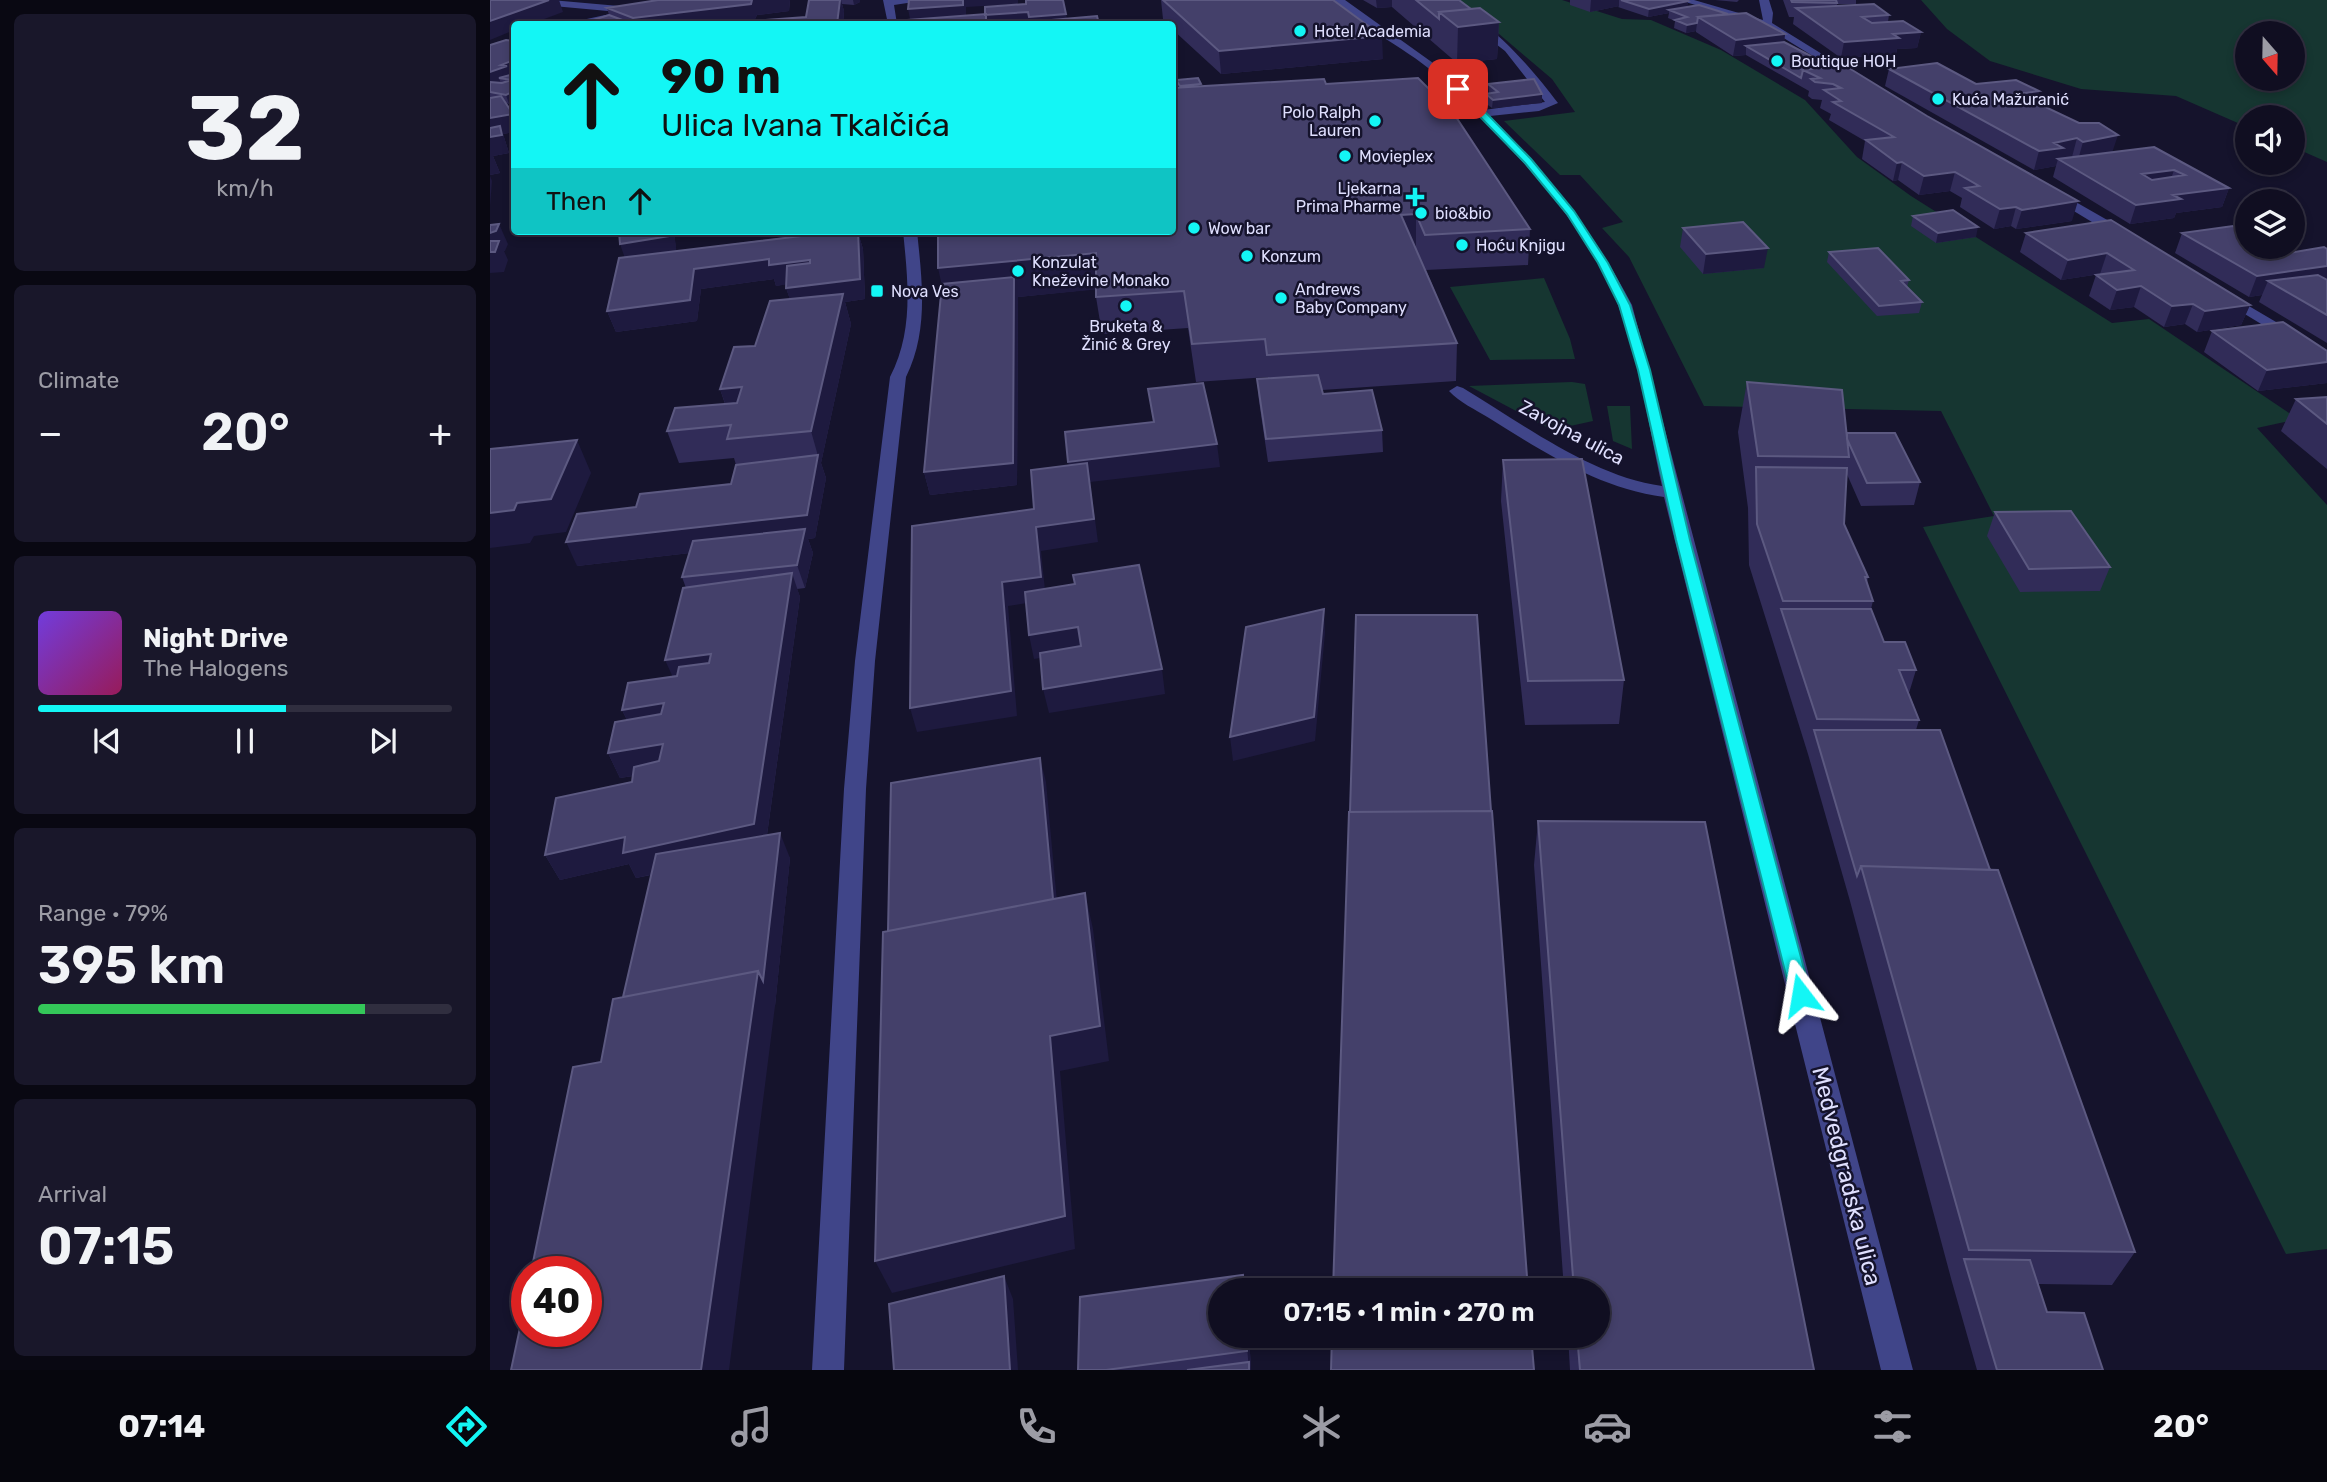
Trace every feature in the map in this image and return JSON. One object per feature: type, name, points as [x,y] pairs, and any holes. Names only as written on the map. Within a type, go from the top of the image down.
[{"type":"street","points":[[520,0],[603,6],[627,13]]},
{"type":"street","points":[[892,21],[889,1],[922,0]]},
{"type":"street","name":"Medvedgradska ulica","points":[[1339,0],[1443,75],[1528,161],[1571,213],[1603,263],[1625,305],[1644,370],[1672,493],[1897,1370]]},
{"type":"street","points":[[1429,0],[1469,19],[1509,49],[1552,103],[1539,108],[1482,113]]},
{"type":"street","points":[[1684,0],[1767,24],[1865,84]]},
{"type":"street","points":[[1764,0],[1768,13],[1767,24]]},
{"type":"street","points":[[590,21],[639,10]]},
{"type":"street","points":[[2045,188],[2132,240]]},
{"type":"street","points":[[828,1370],[855,789],[865,661],[898,377],[909,353],[911,339],[914,274],[910,235]]},
{"type":"street","points":[[2211,287],[2327,359]]},
{"type":"street","name":"Zavojna ulica","points":[[1457,391],[1589,467],[1641,490],[1672,493]]},
{"type":"green space","points":[[1438,0],[1562,0],[1622,19],[1651,20],[1721,50],[1805,100],[1857,157],[1911,196],[2112,323],[2149,319],[2298,419],[2257,428],[2327,505],[2327,1249],[2286,1254],[1923,527],[1994,516],[1941,411],[1704,406],[1629,257],[1602,228],[1623,222],[1580,175],[1560,175],[1504,121],[1575,112],[1552,79],[1485,22]]},
{"type":"green space","points":[[1921,0],[2327,0],[2327,162],[2305,152],[2305,105],[2235,105],[2235,122],[2176,96],[2081,89],[1990,61],[1947,29]]},
{"type":"green space","points":[[1544,278],[1570,339],[1575,359],[1490,360],[1450,287]]},
{"type":"green space","points":[[1572,382],[1585,384],[1593,421],[1552,430],[1469,386]]},
{"type":"green space","points":[[1607,406],[1630,406],[1632,449],[1613,441]]},
{"type":"building","points":[[490,0],[549,0],[490,21]]},
{"type":"building","points":[[658,0],[752,0],[751,4],[633,18],[607,8]]},
{"type":"building","points":[[809,0],[840,0],[837,21],[752,21],[806,17]]},
{"type":"building","points":[[909,0],[963,0],[963,5],[908,9]]},
{"type":"building","points":[[1026,0],[1063,0],[1066,14],[1029,17],[1028,12],[985,15],[985,7],[1026,4]]},
{"type":"building","points":[[1163,0],[1333,0],[1382,36],[1219,51]]},
{"type":"building","points":[[1416,0],[1459,0],[1471,9],[1439,12],[1439,19]]},
{"type":"building","points":[[1621,0],[1686,0],[1688,1],[1649,9]]},
{"type":"building","points":[[1791,0],[1836,0],[1837,3],[1792,2]]},
{"type":"building","points":[[1874,4],[1889,15],[1862,17],[1872,23],[1903,21],[1921,32],[1893,34],[1899,38],[1844,42],[1796,8]]},
{"type":"building","points":[[1699,5],[1728,14],[1698,17],[1697,23],[1687,25],[1675,20],[1687,17],[1669,10]]},
{"type":"building","points":[[1480,8],[1499,22],[1458,27],[1439,12]]},
{"type":"building","points":[[1746,13],[1785,34],[1736,40],[1698,17]]},
{"type":"building","points":[[986,14],[986,20],[908,20]]},
{"type":"building","points":[[609,15],[625,21],[590,21]]},
{"type":"building","points":[[1097,16],[1098,21],[1040,21]]},
{"type":"building","points":[[511,41],[511,61],[501,65],[507,66],[490,72],[490,45]]},
{"type":"building","points":[[1784,42],[1830,66],[1803,70],[1801,78],[1746,46]]},
{"type":"building","points":[[1937,63],[1976,84],[2016,80],[2039,91],[2018,94],[2079,123],[2099,123],[2118,135],[2083,142],[2077,138],[2054,143],[2063,148],[2039,151],[1889,69]]},
{"type":"building","points":[[1844,65],[1927,116],[2078,201],[2022,210],[2016,207],[2000,209],[1965,188],[1979,186],[1955,172],[1924,176],[1902,162],[1897,163],[1866,140],[1894,137],[1833,102],[1841,101],[1824,90],[1841,88],[1815,82],[1811,79],[1820,78],[1803,70]]},
{"type":"building","points":[[511,75],[511,80],[499,78]]},
{"type":"building","points":[[1198,78],[1201,84],[1180,86],[1176,80]]},
{"type":"building","points":[[1418,78],[1454,114],[1530,229],[1425,235],[1416,214],[1401,215],[1457,343],[1267,355],[1265,339],[1192,344],[1184,291],[1096,297],[1096,253],[938,268],[938,235],[1176,235],[1176,88],[1324,79],[1326,84]]},
{"type":"building","points":[[1534,79],[1542,94],[1493,100],[1486,94],[1498,92],[1488,84]]},
{"type":"building","points":[[511,80],[511,92],[506,95],[490,92],[490,82],[502,83]]},
{"type":"building","points":[[501,96],[511,114],[490,118],[490,98]]},
{"type":"building","points":[[500,126],[502,135],[490,137],[490,128]]},
{"type":"building","points":[[2154,147],[2229,188],[2173,195],[2181,199],[2136,205],[2058,159]],"holes":[[[2174,170],[2185,175],[2152,180],[2142,174]]]},
{"type":"building","points":[[1953,210],[1978,227],[1938,233],[1913,216]]},
{"type":"building","points":[[2111,220],[2250,305],[2205,311],[2193,304],[2172,306],[2141,286],[2117,290],[2096,275],[2134,270],[2107,253],[2068,260],[2026,233]]},
{"type":"building","points":[[1743,222],[1768,248],[1706,254],[1683,228]]},
{"type":"building","points":[[499,224],[496,231],[490,233],[490,225]]},
{"type":"building","points":[[2233,226],[2235,259],[2305,259],[2305,250],[2324,247],[2327,249],[2327,266],[2257,276],[2182,233]]},
{"type":"building","points":[[619,235],[670,236],[620,244]]},
{"type":"building","points":[[810,235],[858,235],[860,279],[786,288],[787,266],[810,263],[810,260],[769,265],[769,259],[694,269],[690,300],[607,311],[619,258]]},
{"type":"building","points":[[490,241],[499,241],[495,252],[490,252]]},
{"type":"building","points":[[1878,248],[1909,280],[1901,281],[1922,302],[1879,306],[1829,252]]},
{"type":"building","points":[[2318,275],[2327,280],[2327,315],[2268,281]]},
{"type":"building","points":[[1014,277],[1013,463],[924,472],[942,284]]},
{"type":"building","points":[[843,294],[811,431],[727,439],[731,425],[667,431],[675,408],[737,403],[742,387],[720,389],[734,347],[755,346],[770,301]]},
{"type":"building","points":[[2283,322],[2327,351],[2327,362],[2267,370],[2212,331]]},
{"type":"building","points":[[1318,375],[1323,394],[1372,390],[1382,430],[1266,439],[1257,379]]},
{"type":"building","points":[[1747,382],[1842,390],[1849,457],[1758,456]]},
{"type":"building","points":[[1203,383],[1217,444],[1068,462],[1065,432],[1154,422],[1148,389]]},
{"type":"building","points":[[2327,397],[2327,424],[2296,399]]},
{"type":"building","points":[[1847,433],[1895,433],[1920,482],[1867,483],[1847,439]]},
{"type":"building","points":[[577,440],[551,499],[517,503],[514,510],[490,513],[490,449]]},
{"type":"building","points":[[818,455],[807,515],[566,542],[577,514],[636,507],[640,494],[731,484],[736,465]]},
{"type":"building","points":[[1582,459],[1624,680],[1528,681],[1503,460]]},
{"type":"building","points":[[1087,463],[1094,519],[1036,527],[1041,577],[1002,582],[1011,691],[910,708],[912,526],[1034,509],[1031,470]]},
{"type":"building","points":[[1756,467],[1847,468],[1844,524],[1868,577],[1865,577],[1873,601],[1783,601],[1757,524]]},
{"type":"building","points":[[2071,511],[2110,567],[2029,569],[1995,512]]},
{"type":"building","points":[[805,529],[797,565],[682,577],[693,541]]},
{"type":"building","points":[[1139,565],[1162,669],[1043,689],[1040,653],[1081,646],[1078,627],[1029,635],[1025,592],[1075,584],[1073,575]]},
{"type":"building","points":[[792,573],[754,824],[623,853],[625,837],[545,855],[556,798],[632,782],[634,767],[659,761],[663,744],[608,753],[615,722],[661,714],[664,703],[622,710],[628,683],[677,676],[679,667],[709,663],[711,654],[665,660],[683,588]]},
{"type":"building","points":[[1324,609],[1314,717],[1230,737],[1246,627]]},
{"type":"building","points":[[1781,609],[1871,609],[1884,642],[1905,642],[1916,670],[1899,670],[1919,720],[1817,719]]},
{"type":"building","points":[[1356,615],[1477,615],[1491,811],[1350,812]]},
{"type":"building","points":[[1814,730],[1940,730],[1990,870],[1861,866],[1857,876]]},
{"type":"building","points":[[1040,758],[1053,899],[888,931],[891,783]]},
{"type":"building","points":[[1492,811],[1527,1278],[1333,1278],[1349,812]]},
{"type":"building","points":[[1538,821],[1705,822],[1814,1370],[1580,1370],[1578,1348],[1610,1348],[1610,1278],[1573,1278]]},
{"type":"building","points":[[780,833],[763,981],[758,971],[623,997],[656,854]]},
{"type":"building","points":[[1861,866],[1998,870],[2135,1252],[1969,1250]]},
{"type":"building","points":[[1085,893],[1100,1026],[1050,1036],[1065,1216],[875,1261],[883,932]]},
{"type":"building","points":[[758,971],[701,1370],[511,1370],[516,1347],[602,1347],[602,1256],[534,1256],[573,1067],[601,1062],[613,999]]},
{"type":"building","points":[[1964,1259],[2030,1260],[2047,1312],[2084,1313],[2103,1370],[1997,1370]]},
{"type":"building","points":[[1243,1275],[1243,1278],[1221,1278]]},
{"type":"building","points":[[1004,1276],[1010,1370],[894,1370],[889,1304]]},
{"type":"building","points":[[1208,1280],[1208,1348],[1247,1348],[1247,1351],[1106,1370],[1078,1370],[1080,1297]]},
{"type":"building","points":[[1332,1348],[1532,1348],[1534,1370],[1331,1370]]},
{"type":"building","points":[[1249,1362],[1249,1370],[1187,1370]]},
{"type":"place","name":"Hotel Academia","points":[[1300,31]]},
{"type":"place","name":"Boutique HOH","points":[[1777,61]]},
{"type":"place","name":"Kuća Mažuranić","points":[[1938,99]]},
{"type":"place","name":"Polo Ralph Lauren","points":[[1375,121]]},
{"type":"place","name":"Movieplex","points":[[1345,156]]},
{"type":"place","name":"Ljekarna Prima Pharme","points":[[1415,197]]},
{"type":"place","name":"bio&bio","points":[[1421,213]]},
{"type":"place","name":"Wow bar","points":[[1194,228]]},
{"type":"place","name":"Hoću Knjigu","points":[[1462,245]]},
{"type":"place","name":"Konzum","points":[[1247,256]]},
{"type":"place","name":"Konzulat Kneževine Monako","points":[[1018,271]]},
{"type":"place","name":"Nova Ves","points":[[877,291]]},
{"type":"place","name":"Andrews Baby Company","points":[[1281,298]]},
{"type":"place","name":"Bruketa & Žinić & Grey","points":[[1126,306]]},
{"type":"route","points":[[1458,89],[1528,161],[1571,213],[1603,263],[1625,305],[1644,370],[1683,540],[1801,995]]}]
